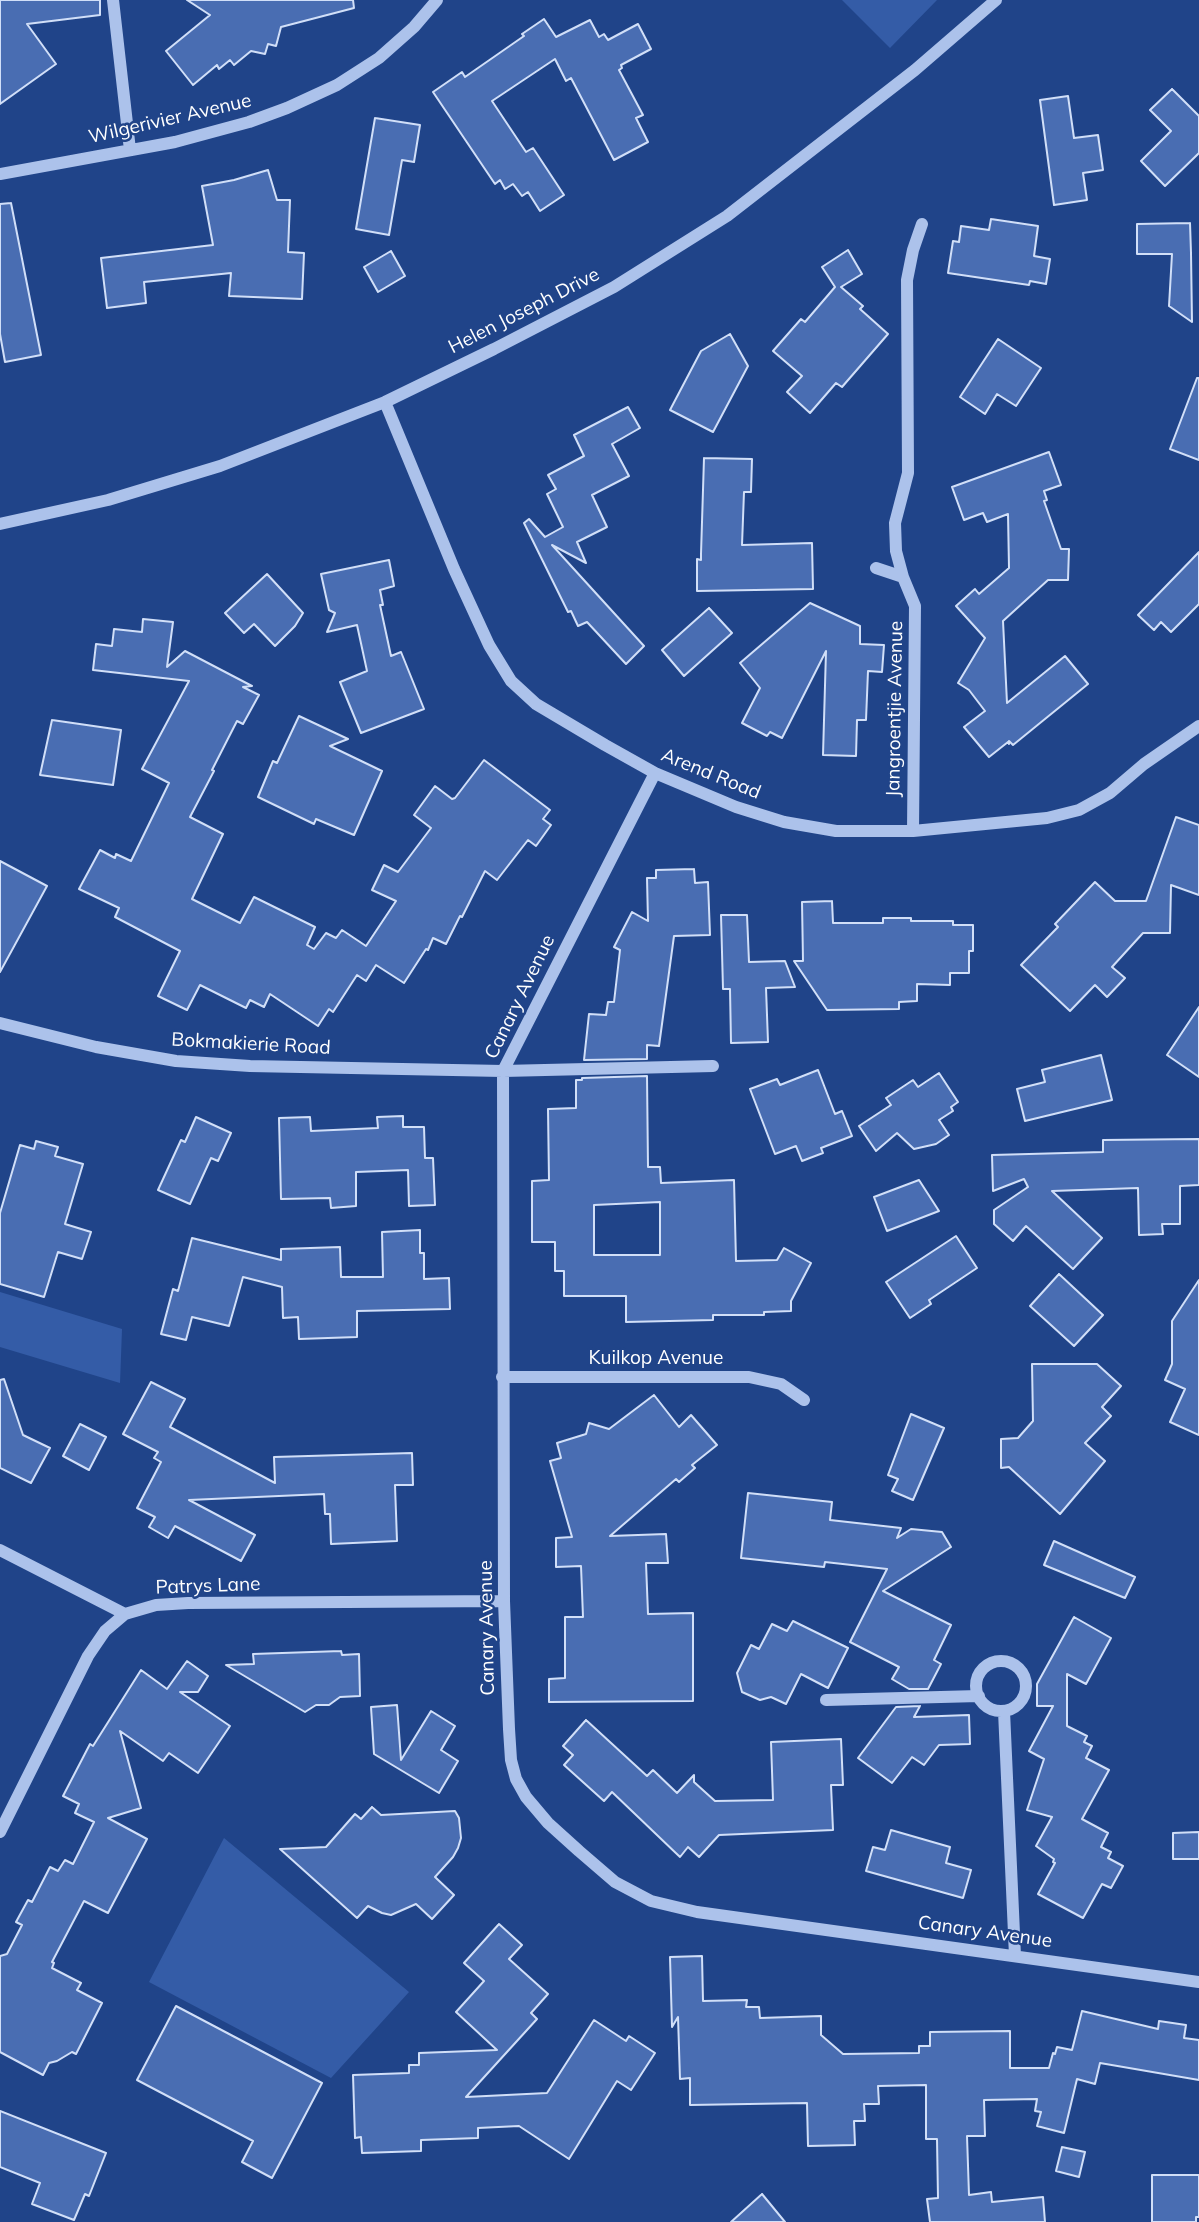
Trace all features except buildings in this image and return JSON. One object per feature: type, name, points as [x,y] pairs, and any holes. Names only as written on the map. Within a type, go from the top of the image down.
[{"type":"street","points":[[113,0],[130,150]]},
{"type":"street","name":"Wilgerivier Avenue","points":[[0,174],[175,142],[249,122],[287,108],[337,85],[379,58],[414,27],[438,0]]},
{"type":"street","name":"Helen Joseph Drive","points":[[0,524],[108,500],[220,466],[385,402],[614,287],[727,216],[915,70],[996,0]]},
{"type":"street","name":"Jangroentjie Avenue","points":[[913,831],[915,606],[902,577],[896,551],[895,523],[908,473],[907,280],[922,224]]},
{"type":"street","name":"Arend Road","points":[[385,402],[454,569],[489,645],[511,681],[536,704],[560,720],[655,772],[736,807],[784,822],[836,831],[913,831],[1047,818],[1079,810],[1110,793],[1144,764],[1199,726]]},
{"type":"street","points":[[876,568],[902,577]]},
{"type":"street","name":"Canary Avenue","points":[[655,772],[503,1071],[502,1377],[505,1601],[509,1729],[511,1760],[516,1779],[526,1797],[548,1822],[615,1882],[652,1901],[697,1912],[1199,1982]]},
{"type":"street","name":"Bokmakierie Road","points":[[0,1023],[96,1047],[176,1061],[250,1066],[503,1071],[713,1066]]},
{"type":"street","name":"Kuilkop Avenue","points":[[502,1377],[749,1377],[781,1384],[804,1400]]},
{"type":"street","points":[[0,1550],[125,1614]]},
{"type":"street","name":"Patrys Lane","points":[[0,1832],[88,1656],[105,1631],[125,1614],[156,1605],[188,1603],[505,1601]]},
{"type":"street","points":[[1001,1661],[1010,1662],[1023,1674],[1025,1692],[1021,1701],[1013,1708],[994,1710],[979,1696],[976,1686],[985,1667],[1001,1661]]},
{"type":"street","points":[[826,1700],[979,1696]]},
{"type":"street","points":[[1004,1710],[1015,1956]]},
{"type":"shaded area","points":[[842,0],[937,0],[890,48]]},
{"type":"shaded area","points":[[0,1292],[122,1329],[120,1383],[0,1347]]},
{"type":"shaded area","points":[[224,1838],[409,1992],[331,2078],[149,1982]]}]
